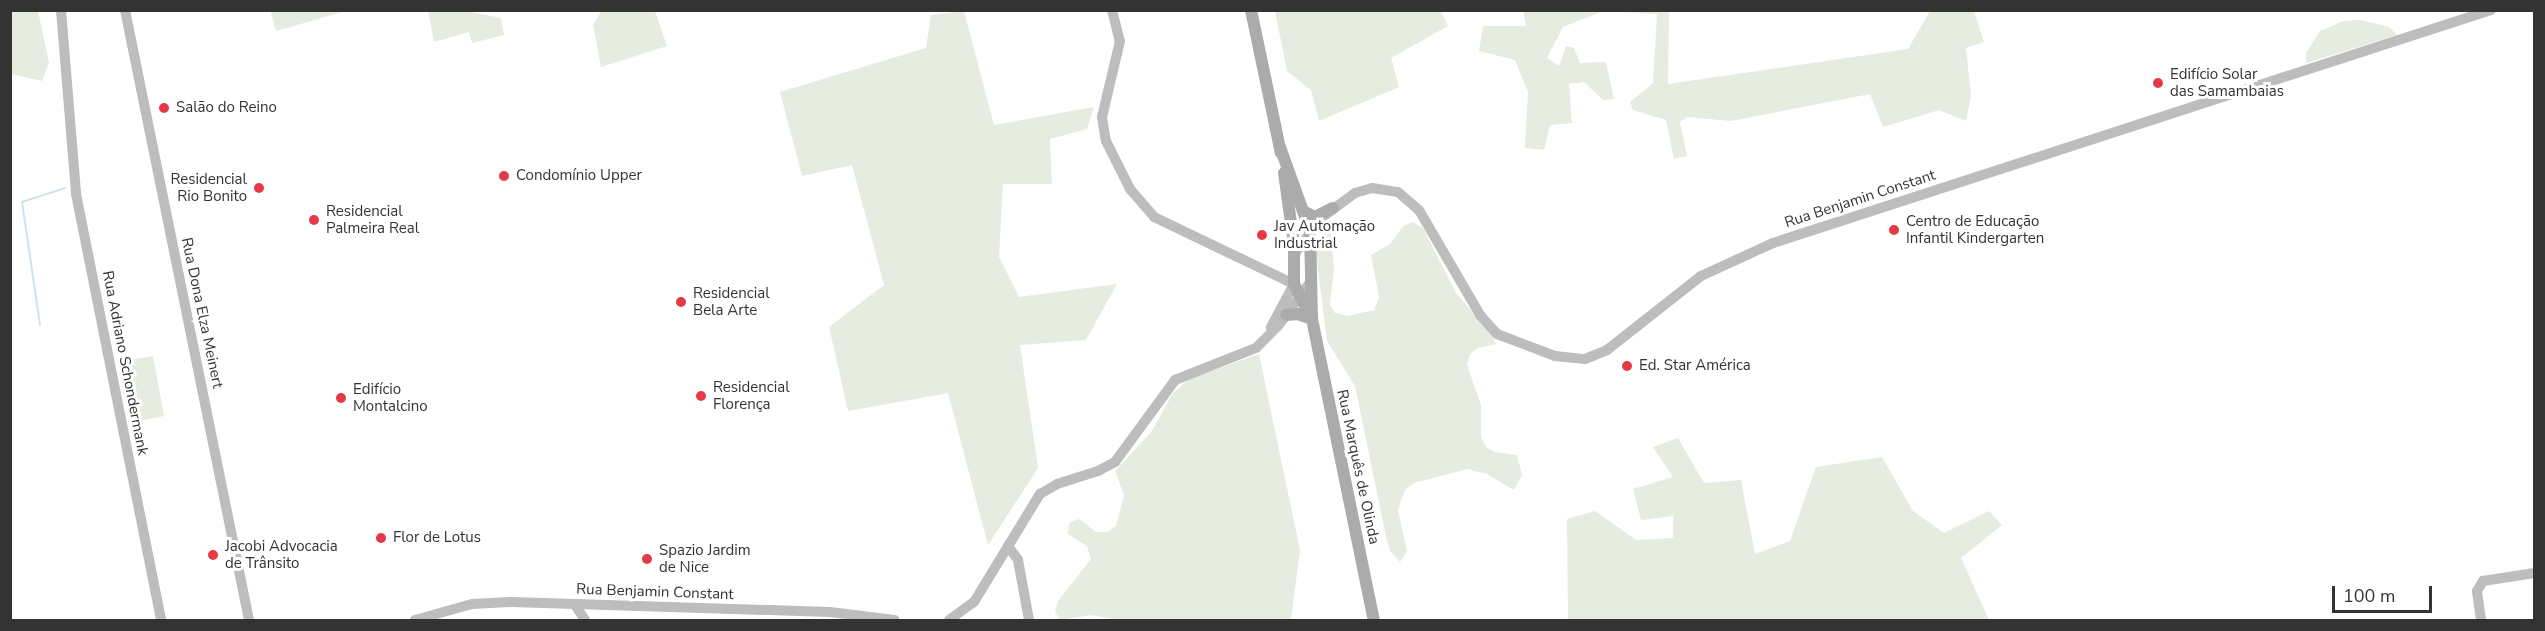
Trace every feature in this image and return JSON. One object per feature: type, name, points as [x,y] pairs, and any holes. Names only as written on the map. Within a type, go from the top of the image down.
[{"type":"main road","name":"Rua Adriano Schondermank","points":[[61,10],[78,203],[161,621]]},
{"type":"main road","name":"Rua Dona Elza Meinert","points":[[125,10],[249,621]]},
{"type":"main road","points":[[1112,10],[1120,41],[1102,124],[1130,189],[1154,217],[1275,275],[1296,290]]},
{"type":"main road","name":"Rua Marquês de Olinda","points":[[1251,10],[1280,147],[1294,255],[1296,290],[1312,319]]},
{"type":"main road","name":"Rua Benjamin Constant","points":[[1294,255],[1310,231],[1333,208],[1355,193],[1372,188],[1390,189],[1407,197],[1419,210],[1480,315],[1497,334],[1555,356],[1585,359],[1607,350],[1701,276],[1773,243],[2491,10]]},
{"type":"main road","name":"Rua Marquês de Olinda","points":[[1280,147],[1310,231],[1312,319],[1374,621]]},
{"type":"main road","points":[[1303,211],[1315,217],[1333,208]]},
{"type":"main road","name":"Rua Benjamin Constant","points":[[1311,252],[1317,232],[1333,208]]},
{"type":"main road","points":[[1294,255],[1305,249],[1311,252]]},
{"type":"main road","points":[[1275,275],[1293,269]]},
{"type":"main road","points":[[1263,343],[1296,290],[1311,281]]},
{"type":"main road","points":[[949,621],[974,602],[1030,507],[1045,490],[1098,471],[1121,456],[1175,380],[1239,357],[1263,343],[1286,315],[1296,290]]},
{"type":"main road","points":[[1286,315],[1302,314],[1312,319]]},
{"type":"main road","points":[[1008,546],[1018,560],[1029,621]]},
{"type":"main road","points":[[2481,621],[2479,585],[2489,578],[2535,573]]},
{"type":"main road","name":"Rua Benjamin Constant","points":[[415,621],[482,603],[830,612],[895,621]]},
{"type":"main road","points":[[575,605],[585,621]]},
{"type":"shaded area","points":[[11,10],[38,11],[49,63],[42,81],[11,74]]},
{"type":"shaded area","points":[[270,10],[346,10],[346,11],[276,31]]},
{"type":"shaded area","points":[[1523,10],[1669,11],[1668,84],[1908,49],[1930,11],[1974,11],[1984,42],[1966,48],[1971,96],[1966,121],[1939,110],[1883,127],[1870,94],[1731,121],[1687,117],[1680,122],[1687,156],[1674,159],[1666,120],[1633,110],[1630,102],[1653,83],[1657,14],[1603,11],[1563,27],[1547,58],[1559,66],[1566,46],[1574,48],[1580,63],[1606,62],[1614,99],[1603,100],[1584,82],[1569,84],[1572,123],[1550,125],[1544,150],[1525,148],[1528,92],[1515,60],[1479,51],[1483,26],[1526,26]]},
{"type":"shaded area","points":[[428,11],[467,11],[501,18],[504,35],[472,43],[469,32],[434,42]]},
{"type":"shaded area","points":[[601,11],[655,11],[667,46],[601,67],[593,25]]},
{"type":"shaded area","points":[[964,11],[994,125],[1094,107],[1087,129],[1050,139],[1052,184],[1003,184],[999,257],[1019,297],[1117,284],[1086,340],[1020,345],[1038,468],[988,545],[948,393],[848,411],[829,327],[884,285],[852,165],[802,176],[780,92],[926,48],[931,15]]},
{"type":"shaded area","points":[[1275,11],[1441,11],[1448,26],[1391,58],[1399,87],[1319,121],[1311,90],[1287,71]]},
{"type":"shaded area","points":[[2360,20],[2389,27],[2397,35],[2306,63],[2306,53],[2320,31],[2343,21]]},
{"type":"shaded area","points":[[1413,222],[1423,228],[1456,293],[1492,335],[1496,344],[1478,348],[1470,354],[1467,365],[1481,405],[1481,437],[1486,447],[1495,452],[1517,455],[1522,475],[1514,490],[1487,474],[1467,469],[1414,483],[1405,490],[1398,510],[1407,551],[1400,562],[1390,551],[1386,537],[1355,386],[1327,341],[1316,254],[1323,227],[1330,223],[1334,269],[1330,304],[1335,313],[1347,316],[1374,310],[1379,297],[1371,255],[1390,244],[1403,226]]},
{"type":"shaded area","points":[[1259,354],[1300,550],[1291,620],[1119,620],[1091,615],[1060,620],[1055,611],[1058,601],[1091,559],[1087,546],[1068,534],[1069,523],[1079,519],[1096,532],[1107,532],[1116,526],[1124,495],[1115,471],[1152,431],[1173,393],[1189,379]]},
{"type":"shaded area","points":[[153,356],[164,416],[129,423],[118,362]]},
{"type":"shaded area","points":[[1678,438],[1704,483],[1741,480],[1755,554],[1790,541],[1816,467],[1882,457],[1913,511],[1944,533],[1989,511],[2002,525],[1961,558],[1989,620],[1568,620],[1567,519],[1595,511],[1636,540],[1673,538],[1673,516],[1641,520],[1633,489],[1673,477],[1653,447]]},
{"type":"waterway","points":[[40,325],[22,202],[65,188]]},
{"type":"place","name":"Edifício Solar das Samambaias","points":[[2158,83]]},
{"type":"place","name":"Salão do Reino","points":[[164,108]]},
{"type":"place","name":"Condomínio Upper","points":[[504,176]]},
{"type":"place","name":"Residencial Rio Bonito","points":[[259,188]]},
{"type":"place","name":"Residencial Palmeira Real","points":[[314,220]]},
{"type":"place","name":"Centro de Educação Infantil Kindergarten","points":[[1894,230]]},
{"type":"place","name":"Jav Automação Industrial","points":[[1262,235]]},
{"type":"place","name":"Residencial Bela Arte","points":[[681,302]]},
{"type":"place","name":"Ed. Star América","points":[[1627,366]]},
{"type":"place","name":"Residencial Florença","points":[[701,396]]},
{"type":"place","name":"Edifício Montalcino","points":[[341,398]]},
{"type":"place","name":"Flor de Lotus","points":[[381,538]]},
{"type":"place","name":"Jacobi Advocacia de Trânsito","points":[[213,555]]},
{"type":"place","name":"Spazio Jardim de Nice","points":[[647,559]]}]
